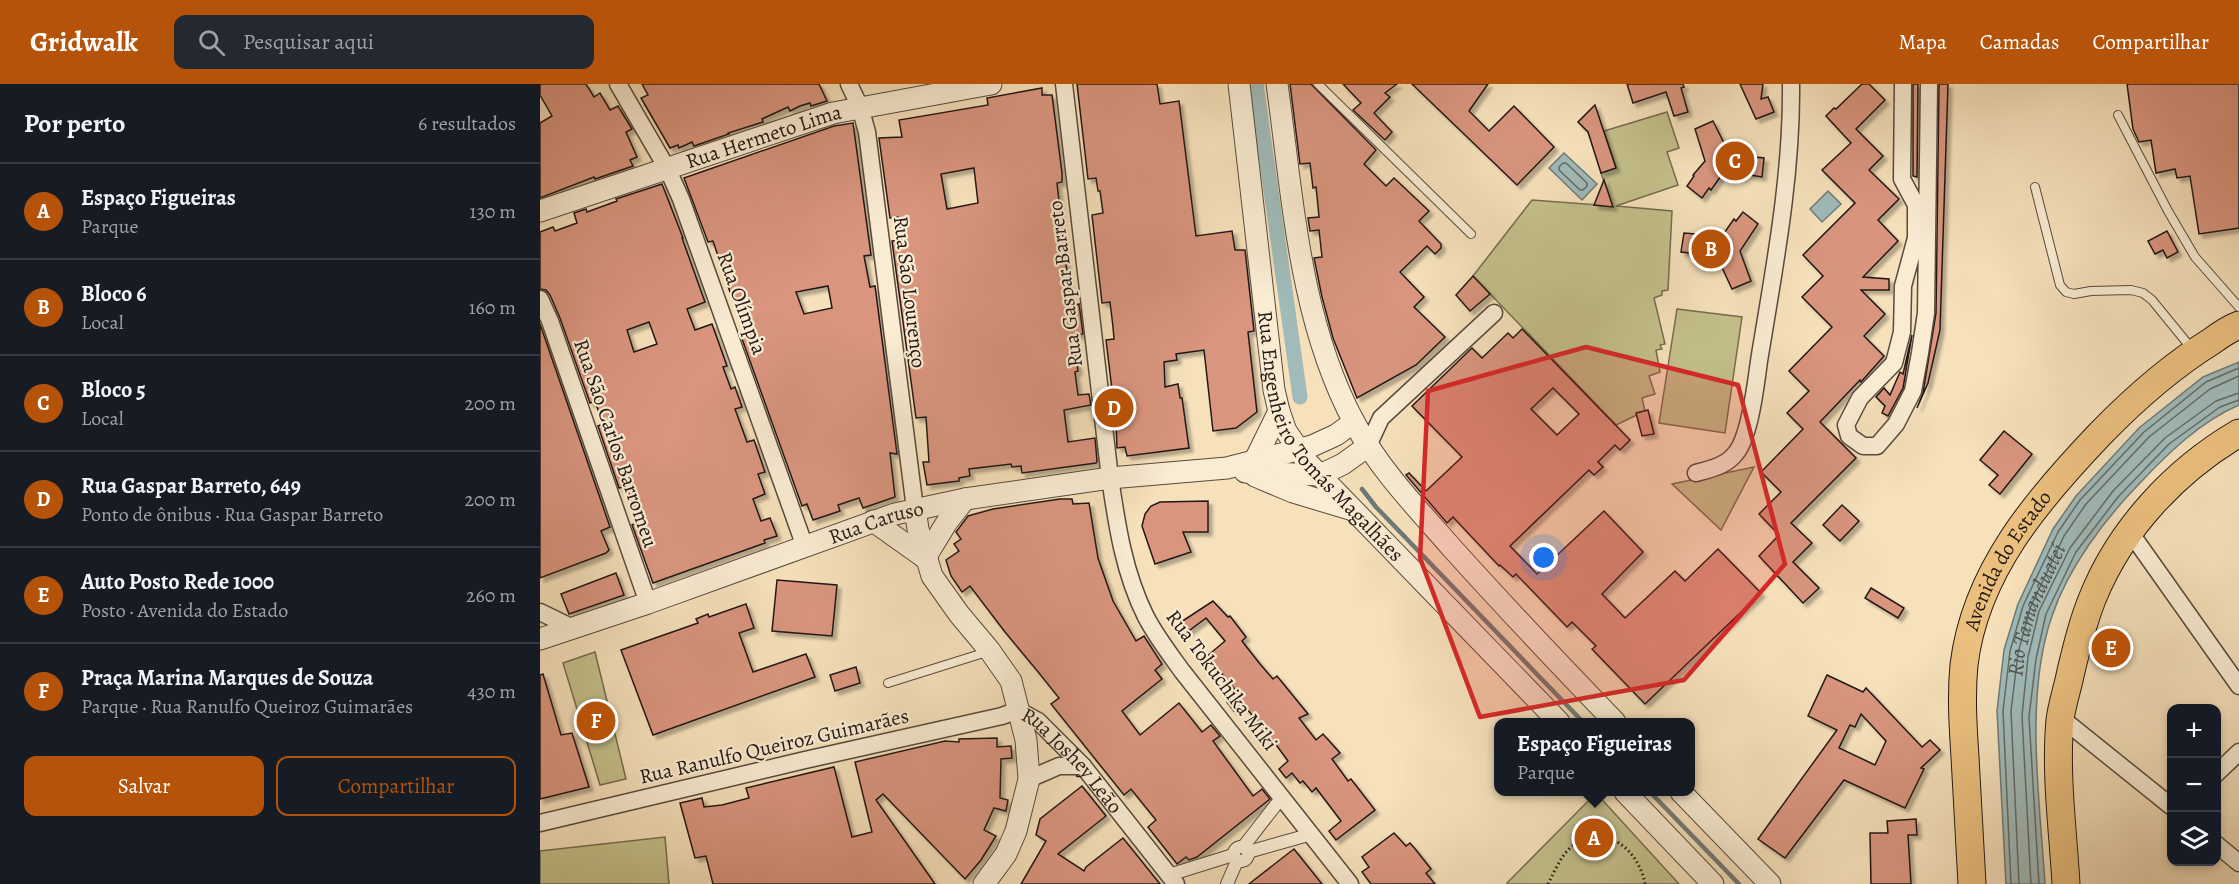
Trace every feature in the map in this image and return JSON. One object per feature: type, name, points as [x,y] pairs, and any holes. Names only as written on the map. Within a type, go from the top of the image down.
[{"type":"highway","name":"Avenida do Estado","points":[[1972,884],[1962,705],[1964,665],[1975,617],[1989,578],[2015,533],[2051,486],[2121,412],[2160,377],[2194,352],[2239,325]]},
{"type":"highway","points":[[2066,884],[2059,750],[2060,717],[2080,634],[2093,596],[2112,557],[2142,515],[2186,470],[2213,448],[2239,434]]},
{"type":"street","name":"Rua Olímpia","points":[[618,84],[668,170],[681,199],[805,547]]},
{"type":"street","name":"Rua São Lourenço","points":[[849,84],[860,107],[867,132],[915,509]]},
{"type":"street","name":"Rua Hermeto Lima","points":[[540,211],[668,170],[793,126],[860,107],[991,84]]},
{"type":"street","name":"Rua Gaspar Barreto","points":[[1064,84],[1110,478]]},
{"type":"street","name":"Rua Engenheiro Tomás Magalhães","points":[[1239,84],[1268,350],[1279,411],[1286,431],[1305,449],[1355,511],[1554,718]]},
{"type":"street","name":"Rua Engenheiro Tomás Magalhães","points":[[1277,84],[1303,273],[1318,333],[1349,425],[1364,449],[1431,525],[1611,718]]},
{"type":"street","points":[[1696,473],[1717,467],[1729,460],[1737,453],[1744,439],[1755,389],[1778,248],[1790,138],[1791,84]]},
{"type":"street","points":[[1903,84],[1902,179],[1916,205],[1916,238],[1904,286],[1902,332],[1894,363],[1860,398],[1846,425],[1849,436],[1863,446],[1877,446],[1896,424],[1912,391],[1920,353],[1926,313],[1929,84]]},
{"type":"street","name":"Rua São Carlos Barromeu","points":[[540,299],[550,321],[648,603]]},
{"type":"street","points":[[1324,474],[1364,449],[1381,418],[1494,313]]},
{"type":"street","points":[[1279,411],[1242,467],[1287,490],[1355,511]]},
{"type":"street","points":[[1349,425],[1381,418]]},
{"type":"street","name":"Rua Caruso","points":[[1242,467],[1305,449],[1349,425]]},
{"type":"street","name":"Rua Caruso","points":[[540,639],[648,603],[873,521],[915,509],[965,499],[1110,478],[1242,467],[1324,474]]},
{"type":"street","name":"Rua Tokuchika Miki","points":[[1110,478],[1117,531],[1128,569],[1146,616],[1182,671],[1350,884]]},
{"type":"street","points":[[873,521],[926,558],[947,522],[965,499]]},
{"type":"street","name":"Rua Joshey Leão","points":[[915,509],[932,576],[1011,681],[1018,710],[1038,721],[1083,766],[1172,880]]},
{"type":"street","points":[[2130,532],[2239,686]]},
{"type":"street","points":[[540,612],[573,628]]},
{"type":"street","points":[[989,882],[1006,854],[1016,831],[1029,779],[1026,740],[1018,710]]},
{"type":"street","name":"Rua Ranulfo Queiroz Guimarães","points":[[540,823],[1002,716],[1018,710]]},
{"type":"street","points":[[2060,717],[2167,803]]},
{"type":"street","points":[[2221,770],[2239,752]]},
{"type":"street","points":[[1029,779],[1059,766],[1083,766]]},
{"type":"street","points":[[1629,796],[1713,884]]},
{"type":"street","points":[[1685,796],[1770,884]]},
{"type":"street","points":[[1246,849],[1282,797]]},
{"type":"street","points":[[1227,884],[1236,848],[1246,849],[1312,834]]},
{"type":"street","points":[[2221,847],[2239,863]]},
{"type":"street","points":[[1172,880],[1235,858]]},
{"type":"lane","points":[[1318,84],[1471,234]]},
{"type":"lane","points":[[2118,115],[2168,211],[2195,257],[2239,307]]},
{"type":"lane","points":[[2035,187],[2060,285],[2066,292],[2074,294],[2091,291],[2131,290],[2143,293],[2152,300],[2194,352]]},
{"type":"lane","points":[[888,683],[990,651]]},
{"type":"path","points":[[1548,884],[1566,851],[1581,840],[1601,836],[1619,842],[1633,854],[1642,871],[1645,884]]},
{"type":"highlighted area","points":[[1586,347],[1738,385],[1785,564],[1684,680],[1480,717],[1420,558],[1428,391]]},
{"type":"shaded area","points":[[1667,112],[1679,148],[1667,152],[1678,185],[1616,206],[1672,211],[1668,290],[1662,291],[1662,295],[1654,298],[1665,344],[1660,345],[1662,349],[1656,350],[1660,372],[1649,376],[1655,394],[1642,398],[1645,411],[1616,425],[1473,276],[1532,200],[1612,206],[1601,173],[1616,167],[1604,131]]},
{"type":"shaded area","points":[[1677,309],[1742,317],[1725,433],[1659,423]]},
{"type":"shaded area","points":[[1754,467],[1721,530],[1672,484]]},
{"type":"shaded area","points":[[595,652],[626,779],[600,785],[563,663]]},
{"type":"shaded area","points":[[1593,796],[1599,796],[1679,884],[1507,884]]},
{"type":"shaded area","points":[[665,837],[669,884],[540,884],[540,851]]},
{"type":"water","points":[[1564,153],[1597,184],[1582,200],[1549,168]]},
{"type":"water","points":[[1828,191],[1841,204],[1822,222],[1810,209]]},
{"type":"water","name":"Rio Tamanduateí","points":[[2239,362],[2239,405],[2198,429],[2161,461],[2100,529],[2067,580],[2052,616],[2043,647],[2038,680],[2036,749],[2045,884],[2006,884],[1997,711],[2004,650],[2018,604],[2053,529],[2076,496],[2139,428],[2203,377]]},
{"type":"building","points":[[540,84],[586,84],[594,97],[600,93],[610,110],[618,106],[632,129],[626,132],[637,157],[630,160],[633,166],[595,179],[594,177],[540,198],[540,123],[552,116],[540,95]]},
{"type":"building","points":[[642,84],[819,84],[827,101],[811,106],[810,103],[790,111],[788,107],[762,119],[763,122],[729,134],[694,146],[692,142],[679,148],[678,145],[670,148],[641,98],[648,95]]},
{"type":"building","points":[[1077,84],[1157,84],[1160,104],[1179,101],[1196,236],[1232,231],[1235,250],[1245,250],[1254,331],[1248,332],[1257,412],[1236,428],[1213,431],[1204,350],[1176,354],[1177,360],[1164,362],[1165,387],[1178,384],[1189,448],[1127,456],[1125,447],[1117,448],[1106,340],[1114,339],[1113,327],[1110,302],[1102,303],[1092,215],[1103,213],[1096,178],[1088,179]]},
{"type":"building","points":[[1290,84],[1311,84],[1376,150],[1364,164],[1386,186],[1394,178],[1429,211],[1419,221],[1441,244],[1441,248],[1435,254],[1427,246],[1400,272],[1424,297],[1414,307],[1445,337],[1416,365],[1357,398],[1333,338],[1322,297],[1314,258],[1322,257],[1319,230],[1310,231],[1308,218],[1319,217],[1316,187],[1313,188],[1310,163],[1300,164]]},
{"type":"building","points":[[1343,84],[1397,84],[1385,93],[1390,97],[1374,113],[1392,132],[1385,140],[1353,110],[1361,103]]},
{"type":"building","points":[[1412,84],[1488,84],[1469,111],[1489,131],[1514,106],[1554,147],[1517,185]]},
{"type":"building","points":[[1627,84],[1683,84],[1684,87],[1681,88],[1688,112],[1674,116],[1666,92],[1633,103]]},
{"type":"building","points":[[1740,84],[1763,84],[1761,99],[1768,97],[1774,112],[1756,119]]},
{"type":"building","points":[[1862,84],[1869,84],[1885,100],[1856,129],[1883,156],[1869,170],[1899,199],[1878,220],[1898,241],[1863,277],[1889,279],[1889,290],[1861,290],[1885,314],[1864,336],[1884,356],[1820,422],[1856,458],[1791,523],[1812,543],[1793,562],[1819,588],[1803,603],[1759,556],[1779,535],[1759,514],[1781,492],[1761,472],[1803,429],[1787,413],[1809,391],[1789,371],[1832,327],[1802,297],[1823,276],[1803,255],[1855,203],[1822,170],[1851,143],[1826,116]]},
{"type":"building","points":[[1913,84],[1918,84],[1917,177],[1913,176]]},
{"type":"building","points":[[1939,84],[1948,84],[1940,330],[1928,383],[1917,408],[1923,393],[1936,313]]},
{"type":"building","points":[[2127,84],[2239,84],[2239,228],[2199,234],[2190,176],[2177,178],[2175,169],[2156,173],[2151,140],[2139,142],[2133,129]]},
{"type":"building","points":[[1042,88],[1042,95],[1052,95],[1062,173],[1062,182],[1057,183],[1069,291],[1072,306],[1079,304],[1083,334],[1073,336],[1078,371],[1075,372],[1078,395],[1089,394],[1091,405],[1064,410],[1068,442],[1095,438],[1097,461],[1096,463],[1022,473],[1021,466],[1012,467],[1011,464],[969,469],[970,476],[959,478],[959,481],[927,485],[923,462],[929,462],[926,417],[916,418],[892,241],[902,239],[898,217],[890,218],[879,138],[902,137],[899,120],[988,105],[987,98]],"holes":[[[974,168],[978,203],[947,209],[941,174]]]},
{"type":"building","points":[[1595,105],[1616,168],[1601,173],[1588,132],[1578,122]]},
{"type":"building","points":[[1713,121],[1728,151],[1764,158],[1762,177],[1743,174],[1743,177],[1723,173],[1702,198],[1687,186],[1705,161],[1695,129]]},
{"type":"building","points":[[853,123],[871,255],[864,256],[870,287],[875,286],[897,454],[890,453],[895,497],[863,508],[859,498],[838,505],[840,511],[813,520],[807,504],[802,506],[741,336],[747,334],[733,291],[730,292],[713,241],[708,242],[684,178],[834,126]],"holes":[[[828,286],[832,308],[804,314],[796,292]]]},
{"type":"building","points":[[1604,180],[1613,207],[1594,205]]},
{"type":"building","points":[[662,184],[705,302],[687,309],[695,330],[712,324],[727,366],[723,367],[731,389],[735,387],[742,407],[735,409],[747,442],[754,440],[765,472],[758,474],[765,494],[753,499],[761,521],[770,518],[777,536],[764,540],[765,543],[653,583],[632,525],[639,522],[626,486],[619,488],[598,426],[603,424],[595,401],[590,403],[550,295],[546,290],[540,289],[540,232],[553,227],[555,231],[577,223],[574,213],[586,209],[587,212],[617,201],[616,199]],"holes":[[[649,322],[657,344],[634,352],[627,330]]]},
{"type":"building","points":[[1743,212],[1758,224],[1740,251],[1751,281],[1732,289],[1718,259],[1681,252],[1684,233],[1722,236],[1734,219],[1736,221]]},
{"type":"building","points":[[2167,231],[2178,252],[2167,258],[2163,250],[2155,254],[2148,241]]},
{"type":"building","points":[[1473,276],[1490,294],[1470,311],[1456,295]]},
{"type":"building","points":[[540,324],[610,527],[601,531],[609,550],[606,553],[540,578]]},
{"type":"building","points":[[1522,329],[1630,440],[1620,450],[1615,445],[1598,462],[1603,467],[1594,475],[1589,470],[1510,546],[1537,574],[1604,511],[1643,552],[1602,594],[1625,618],[1675,571],[1685,581],[1718,549],[1761,593],[1645,704],[1592,649],[1596,646],[1572,622],[1567,627],[1516,574],[1513,577],[1499,566],[1453,517],[1447,523],[1406,475],[1409,473],[1426,491],[1462,457],[1412,406],[1472,348],[1482,358],[1508,333],[1513,338]],"holes":[[[1553,388],[1579,414],[1557,435],[1531,409]]]},
{"type":"building","points":[[1912,335],[1903,388],[1888,416],[1882,413],[1885,406],[1876,397],[1884,388],[1890,395],[1900,372],[1903,374]]},
{"type":"building","points":[[1648,410],[1654,434],[1642,436],[1636,413]]},
{"type":"building","points":[[2004,431],[2032,454],[2000,494],[1989,485],[1998,475],[1980,460]]},
{"type":"building","points":[[1072,499],[1073,504],[1089,503],[1098,558],[1113,601],[1136,641],[1144,636],[1162,664],[1155,670],[1162,679],[1122,711],[1140,735],[1179,703],[1202,732],[1211,725],[1220,736],[1213,741],[1253,796],[1262,789],[1270,799],[1197,857],[1189,860],[1186,857],[1177,864],[1148,827],[1156,820],[1131,789],[1124,795],[1051,704],[1059,698],[970,586],[962,592],[951,576],[946,560],[959,551],[954,544],[961,539],[956,532],[968,516],[993,509]]},
{"type":"building","points":[[1208,501],[1208,532],[1183,532],[1191,552],[1155,564],[1142,526],[1145,514],[1151,506],[1160,502]]},
{"type":"building","points":[[1842,505],[1859,521],[1840,541],[1823,525]]},
{"type":"building","points":[[616,573],[624,595],[569,614],[561,594]]},
{"type":"building","points":[[777,580],[837,585],[832,636],[772,631]]},
{"type":"building","points":[[1871,588],[1904,608],[1898,618],[1865,598]]},
{"type":"building","points":[[1213,601],[1228,617],[1230,616],[1246,637],[1242,641],[1260,664],[1273,679],[1277,676],[1308,714],[1299,718],[1316,740],[1323,734],[1340,753],[1332,759],[1348,781],[1351,779],[1375,810],[1336,840],[1329,831],[1341,821],[1316,788],[1312,792],[1292,773],[1286,778],[1279,769],[1288,761],[1277,746],[1243,704],[1234,711],[1227,702],[1238,693],[1222,674],[1220,676],[1206,657],[1225,641],[1206,618],[1186,633],[1178,624]]},
{"type":"building","points":[[746,604],[754,628],[739,633],[753,672],[806,654],[815,677],[653,735],[621,650],[698,623],[696,619],[708,614],[709,617]]},
{"type":"building","points":[[856,667],[860,683],[835,691],[830,675]]},
{"type":"building","points":[[543,674],[561,735],[572,733],[589,787],[540,799],[540,675]]},
{"type":"building","points":[[1827,675],[1863,692],[1866,688],[1922,747],[1930,740],[1940,750],[1921,768],[1924,769],[1905,808],[1844,780],[1785,858],[1758,839],[1837,730],[1808,716]],"holes":[[[1861,714],[1886,741],[1875,765],[1839,748],[1850,725],[1855,727]]]},
{"type":"building","points":[[997,738],[997,747],[1011,746],[1012,758],[1001,759],[1000,798],[1008,800],[1006,811],[994,808],[984,830],[996,836],[981,860],[965,879],[883,794],[876,800],[935,884],[713,884],[706,856],[695,858],[680,803],[702,798],[704,807],[722,805],[749,798],[746,788],[834,767],[852,837],[872,832],[855,762],[945,741],[959,742],[959,739]]},
{"type":"building","points":[[1082,786],[1106,816],[1058,854],[1084,871],[1123,838],[1160,884],[1021,884],[1046,841],[1036,835],[1040,819]]},
{"type":"building","points":[[1916,819],[1917,835],[1908,835],[1911,884],[1871,884],[1870,833],[1888,833],[1887,821]]},
{"type":"building","points":[[1394,833],[1406,846],[1410,843],[1416,850],[1431,869],[1426,873],[1435,884],[1371,884],[1362,872],[1369,867],[1362,857]]},
{"type":"building","points":[[1294,849],[1322,884],[1249,884],[1281,859]]},
{"type":"waterway","points":[[1256,84],[1300,397]]},
{"type":"waterway","points":[[1362,489],[1376,507],[1579,718]]},
{"type":"waterway","points":[[1654,796],[1739,884]]},
{"type":"place","name":"Bloco 5","points":[[1735,161]]},
{"type":"place","name":"Bloco 6","points":[[1711,249]]},
{"type":"place","name":"Rua Gaspar Barreto, 649","points":[[1114,408]]},
{"type":"place","name":"Auto Posto Rede 1000","points":[[2111,648]]},
{"type":"place","name":"Praça Marina Marques de Souza","points":[[596,721]]},
{"type":"place","name":"Espaço Figueiras","points":[[1594,838]]}]
